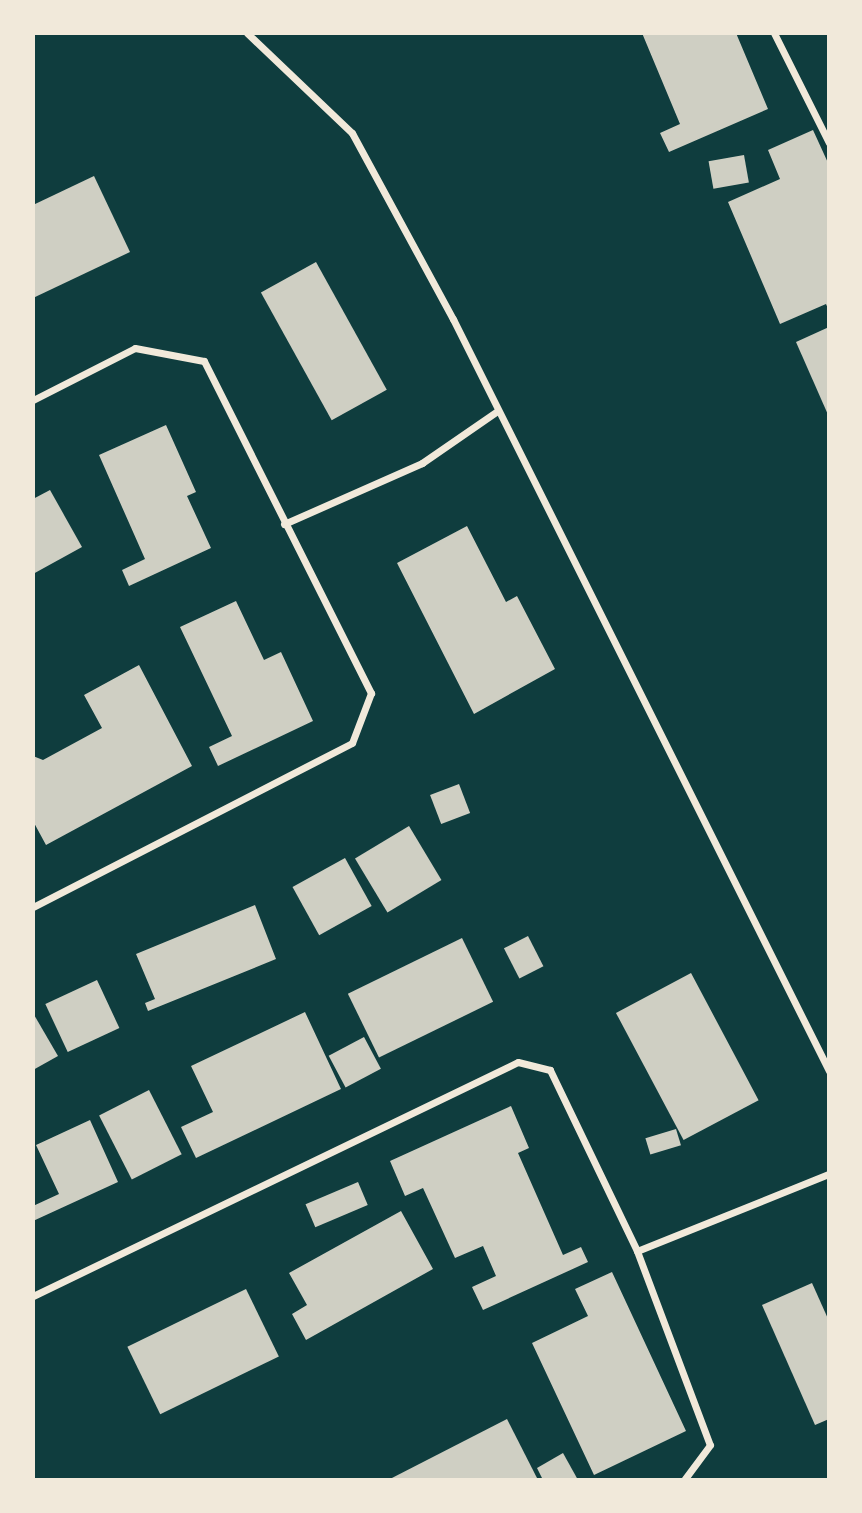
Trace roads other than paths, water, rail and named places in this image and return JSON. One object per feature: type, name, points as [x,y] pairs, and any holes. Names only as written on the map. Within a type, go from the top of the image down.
[{"type":"street","points":[[247,33],[352,133],[829,1071]]},
{"type":"street","points":[[774,33],[829,143]]},
{"type":"street","points":[[33,400],[135,348],[204,361],[371,693],[352,743],[33,907]]},
{"type":"street","points":[[284,523],[422,463],[496,412]]},
{"type":"street","points":[[33,1296],[518,1062],[550,1070],[638,1251],[710,1445],[684,1480]]},
{"type":"street","points":[[638,1251],[829,1174]]}]
